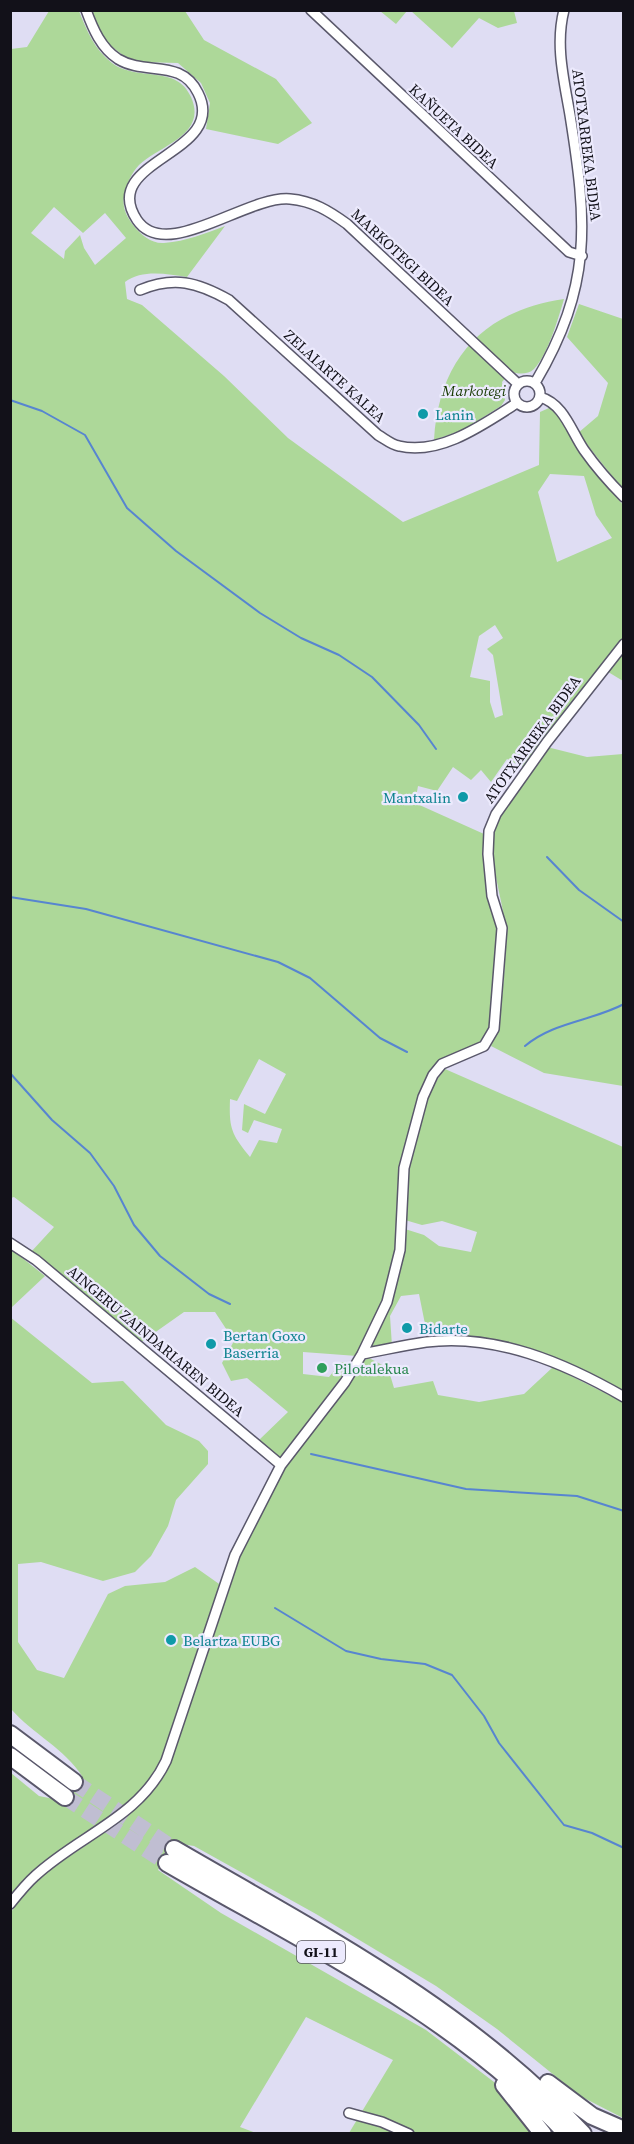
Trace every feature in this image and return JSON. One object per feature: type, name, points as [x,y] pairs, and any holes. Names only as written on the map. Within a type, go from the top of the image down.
[{"type":"highway","points":[[10,1734],[69,1790],[14,1758]]},
{"type":"highway","name":"GI-11","points":[[567,2133],[509,2077],[418,2010],[170,1856],[422,1996],[506,2060],[556,2104],[583,2133]]},
{"type":"highway","points":[[422,1996],[466,2020],[592,2116],[624,2130]]},
{"type":"highway","points":[[471,2049],[516,2098],[543,2133]]},
{"type":"street","name":"MARKOTEGI BIDEA","points":[[86,10],[96,34],[118,59],[147,68],[173,70],[184,75],[200,96],[202,108],[195,133],[140,174],[133,184],[132,207],[137,220],[146,229],[156,234],[181,234],[262,201],[288,198],[309,202],[327,209],[356,232],[518,384]]},
{"type":"street","name":"KAÑUETA BIDEA","points":[[311,10],[569,252],[582,256]]},
{"type":"street","name":"ATOTXARREKA BIDEA","points":[[535,383],[561,333],[575,290],[582,256],[584,226],[580,179],[561,57],[561,22],[564,10]]},
{"type":"street","name":"ZELAIARTE KALEA","points":[[140,290],[159,282],[183,282],[208,289],[228,300],[378,435],[396,446],[416,449],[444,443],[517,404]]},
{"type":"street","points":[[526,381],[535,383],[540,390],[540,397],[532,407],[524,408],[517,404],[513,392],[518,384],[526,381]]},
{"type":"street","points":[[540,397],[550,400],[560,410],[583,449],[624,498]]},
{"type":"street","name":"ATOTXARREKA BIDEA","points":[[281,1465],[345,1382],[362,1354],[387,1302],[400,1250],[404,1168],[423,1097],[433,1075],[442,1064],[484,1046],[494,1029],[502,928],[492,896],[489,831],[496,814],[547,742],[624,644]]},
{"type":"street","name":"AINGERU ZAINDARIAREN BIDEA","points":[[10,1243],[36,1260],[281,1465]]},
{"type":"street","points":[[362,1354],[427,1342],[463,1341],[497,1346],[526,1352],[560,1365],[624,1397]]},
{"type":"street","points":[[10,1904],[35,1875],[133,1806],[157,1779],[166,1761],[236,1555],[281,1465]]},
{"type":"street","points":[[349,2113],[382,2122],[409,2133]]},
{"type":"green space","points":[[49,11],[79,11],[96,46],[112,63],[133,72],[176,80],[185,87],[195,110],[193,121],[188,130],[179,138],[136,168],[125,193],[125,211],[140,233],[160,243],[188,239],[225,226],[187,277],[139,275],[125,282],[127,299],[142,305],[224,376],[288,438],[403,522],[539,465],[540,412],[549,408],[558,412],[584,455],[623,505],[623,681],[600,667],[525,768],[507,759],[491,782],[481,770],[471,780],[453,767],[437,791],[418,786],[415,803],[484,834],[486,893],[499,926],[492,1026],[482,1043],[430,1076],[402,1173],[397,1250],[385,1299],[357,1356],[303,1352],[303,1374],[329,1377],[341,1362],[353,1362],[280,1458],[259,1440],[288,1412],[247,1378],[231,1381],[222,1363],[234,1341],[215,1312],[184,1312],[140,1343],[31,1252],[54,1227],[14,1197],[11,1198],[11,49],[27,47]],"holes":[[[54,207],[83,233],[105,213],[126,238],[95,265],[84,248],[80,235],[65,251],[64,259],[31,233]],[[550,474],[584,476],[596,515],[612,538],[557,562],[538,492]],[[495,625],[503,638],[487,649],[493,655],[503,715],[495,718],[490,702],[490,681],[470,677],[479,636]],[[259,1059],[286,1074],[265,1114],[244,1104],[242,1130],[248,1133],[254,1120],[282,1129],[277,1143],[259,1140],[250,1157],[232,1130],[230,1099],[237,1101]]]},
{"type":"green space","points":[[90,11],[185,11],[204,40],[276,79],[312,123],[278,144],[206,129],[210,103],[201,83],[178,63],[141,62],[124,56],[107,43]]},
{"type":"green space","points":[[380,11],[407,11],[396,24]]},
{"type":"green space","points":[[411,11],[514,11],[517,23],[498,28],[479,18],[452,48]]},
{"type":"green space","name":"Markotegi","points":[[564,299],[552,336],[539,363],[529,372],[520,374],[511,372],[502,382],[505,400],[501,406],[463,430],[434,440],[445,385],[456,363],[470,344],[489,328],[510,315],[535,305]]},
{"type":"green space","points":[[579,304],[623,319],[623,490],[578,433],[598,416],[608,383],[567,337]]},
{"type":"green space","points":[[547,747],[587,757],[623,754],[623,1086],[544,1073],[491,1046],[501,1005],[505,940],[504,917],[494,867],[492,843],[498,822],[510,799]]},
{"type":"green space","points":[[445,1069],[623,1147],[623,1394],[527,1350],[428,1339],[419,1294],[401,1296],[390,1316],[392,1346],[367,1351],[390,1302],[405,1229],[424,1235],[439,1246],[471,1252],[477,1232],[442,1221],[422,1225],[405,1220],[407,1182],[419,1120],[426,1101]]},
{"type":"green space","points":[[11,1249],[45,1276],[11,1308]]},
{"type":"green space","points":[[10,1317],[92,1383],[123,1381],[166,1425],[199,1441],[208,1451],[208,1464],[176,1500],[168,1526],[151,1556],[135,1572],[103,1581],[41,1562],[18,1564],[18,1642],[37,1670],[64,1678],[108,1594],[125,1586],[165,1582],[195,1567],[222,1586],[162,1760],[147,1785],[130,1802],[33,1870],[11,1895],[11,1773],[39,1796],[64,1801],[82,1776],[67,1758],[11,1709]]},
{"type":"green space","points":[[369,1358],[388,1368],[394,1388],[433,1381],[438,1395],[479,1402],[524,1394],[553,1367],[623,1402],[623,2118],[580,2096],[497,2029],[436,1986],[316,1914],[194,1846],[175,1843],[158,1870],[221,1913],[426,2030],[532,2111],[554,2133],[349,2133],[393,2060],[306,2017],[240,2127],[256,2133],[11,2134],[11,1912],[41,1877],[111,1828],[144,1800],[169,1766],[218,1613],[247,1537],[264,1501],[283,1466],[310,1427],[359,1363]]},
{"type":"waterway","points":[[10,400],[42,411],[85,435],[127,508],[176,551],[260,613],[301,638],[339,655],[372,677],[419,725],[436,749]]},
{"type":"waterway","points":[[547,857],[579,890],[624,922]]},
{"type":"waterway","points":[[10,897],[86,909],[278,962],[310,978],[380,1038],[407,1052]]},
{"type":"waterway","points":[[525,1046],[548,1032],[624,1004]]},
{"type":"waterway","points":[[10,1073],[52,1120],[90,1153],[114,1186],[134,1225],[160,1256],[209,1294],[230,1304]]},
{"type":"waterway","points":[[311,1454],[466,1489],[577,1496],[624,1511]]},
{"type":"waterway","points":[[275,1608],[346,1651],[381,1659],[425,1664],[452,1675],[484,1716],[499,1743],[564,1825],[592,1833],[624,1848]]},
{"type":"tunnel","points":[[74,1782],[174,1849]]},
{"type":"tunnel","points":[[65,1797],[167,1863]]},
{"type":"place","name":"Lanin","points":[[423,414]]},
{"type":"place","name":"Mantxalin","points":[[463,797]]},
{"type":"place","name":"Bidarte","points":[[407,1328]]},
{"type":"place","name":"Bertan Goxo Baserria","points":[[211,1344]]},
{"type":"place","name":"Pilotalekua","points":[[322,1368]]},
{"type":"place","name":"Belartza EUBG","points":[[171,1640]]}]
